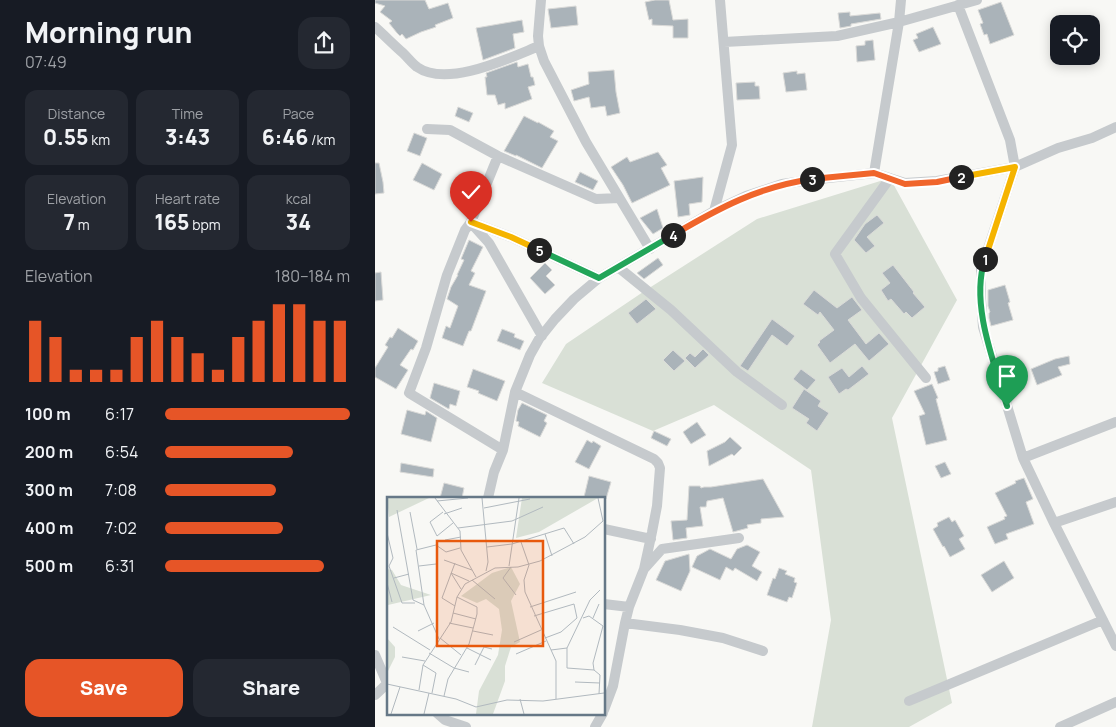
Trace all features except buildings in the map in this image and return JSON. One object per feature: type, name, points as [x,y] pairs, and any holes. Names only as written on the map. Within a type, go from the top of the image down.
[{"type":"street","points":[[541,0],[539,46],[544,61],[585,142],[650,249]]},
{"type":"street","points":[[714,211],[732,146],[720,0]]},
{"type":"street","points":[[874,173],[901,0]]},
{"type":"street","points":[[724,42],[837,36],[899,22],[977,0]]},
{"type":"street","points":[[958,5],[1010,140],[1015,167],[981,270],[983,327],[1023,458],[1053,523],[1116,646]]},
{"type":"street","points":[[375,27],[417,67],[435,74],[452,74],[483,68],[539,46]]},
{"type":"street","points":[[488,497],[494,472],[503,450],[515,392],[530,355],[542,336],[574,299],[599,278],[714,211],[746,196],[782,184],[874,173],[905,184],[937,182],[1015,167],[1058,148],[1092,138],[1116,127]]},
{"type":"street","points":[[427,129],[450,130],[498,156],[596,199],[619,198]]},
{"type":"street","points":[[498,156],[447,275],[426,348],[409,393],[503,450]]},
{"type":"street","points":[[890,178],[835,254],[861,298],[926,378]]},
{"type":"street","points":[[471,222],[511,237],[599,278]]},
{"type":"street","points":[[471,222],[489,243],[542,336]]},
{"type":"street","points":[[618,267],[671,310],[737,372],[783,405]]},
{"type":"street","points":[[515,392],[654,459],[660,468],[657,506],[651,539],[644,569],[629,607],[613,686],[605,707]]},
{"type":"street","points":[[1023,458],[1116,422]]},
{"type":"street","points":[[1053,523],[1116,502]]},
{"type":"street","points":[[605,529],[651,539]]},
{"type":"street","points":[[644,569],[661,549],[739,538]]},
{"type":"street","points":[[605,604],[629,607]]},
{"type":"street","points":[[909,701],[1103,620]]},
{"type":"street","points":[[625,624],[680,630],[723,638],[763,651]]},
{"type":"street","points":[[375,655],[387,681]]},
{"type":"street","points":[[375,695],[387,684]]},
{"type":"street","points":[[1060,727],[1116,702]]},
{"type":"street","points":[[438,714],[445,720],[467,727]]},
{"type":"street","points":[[595,727],[602,714]]},
{"type":"shaded area","points":[[890,178],[957,300],[892,418],[952,703],[909,727],[812,727],[831,620],[811,470],[714,405],[653,431],[542,383],[566,344],[757,219]]},
{"type":"route","points":[[471,222],[511,237],[599,278],[714,211],[746,196],[782,184],[874,173],[905,184],[937,182],[1015,167],[981,270],[983,327],[1007,406]]}]
